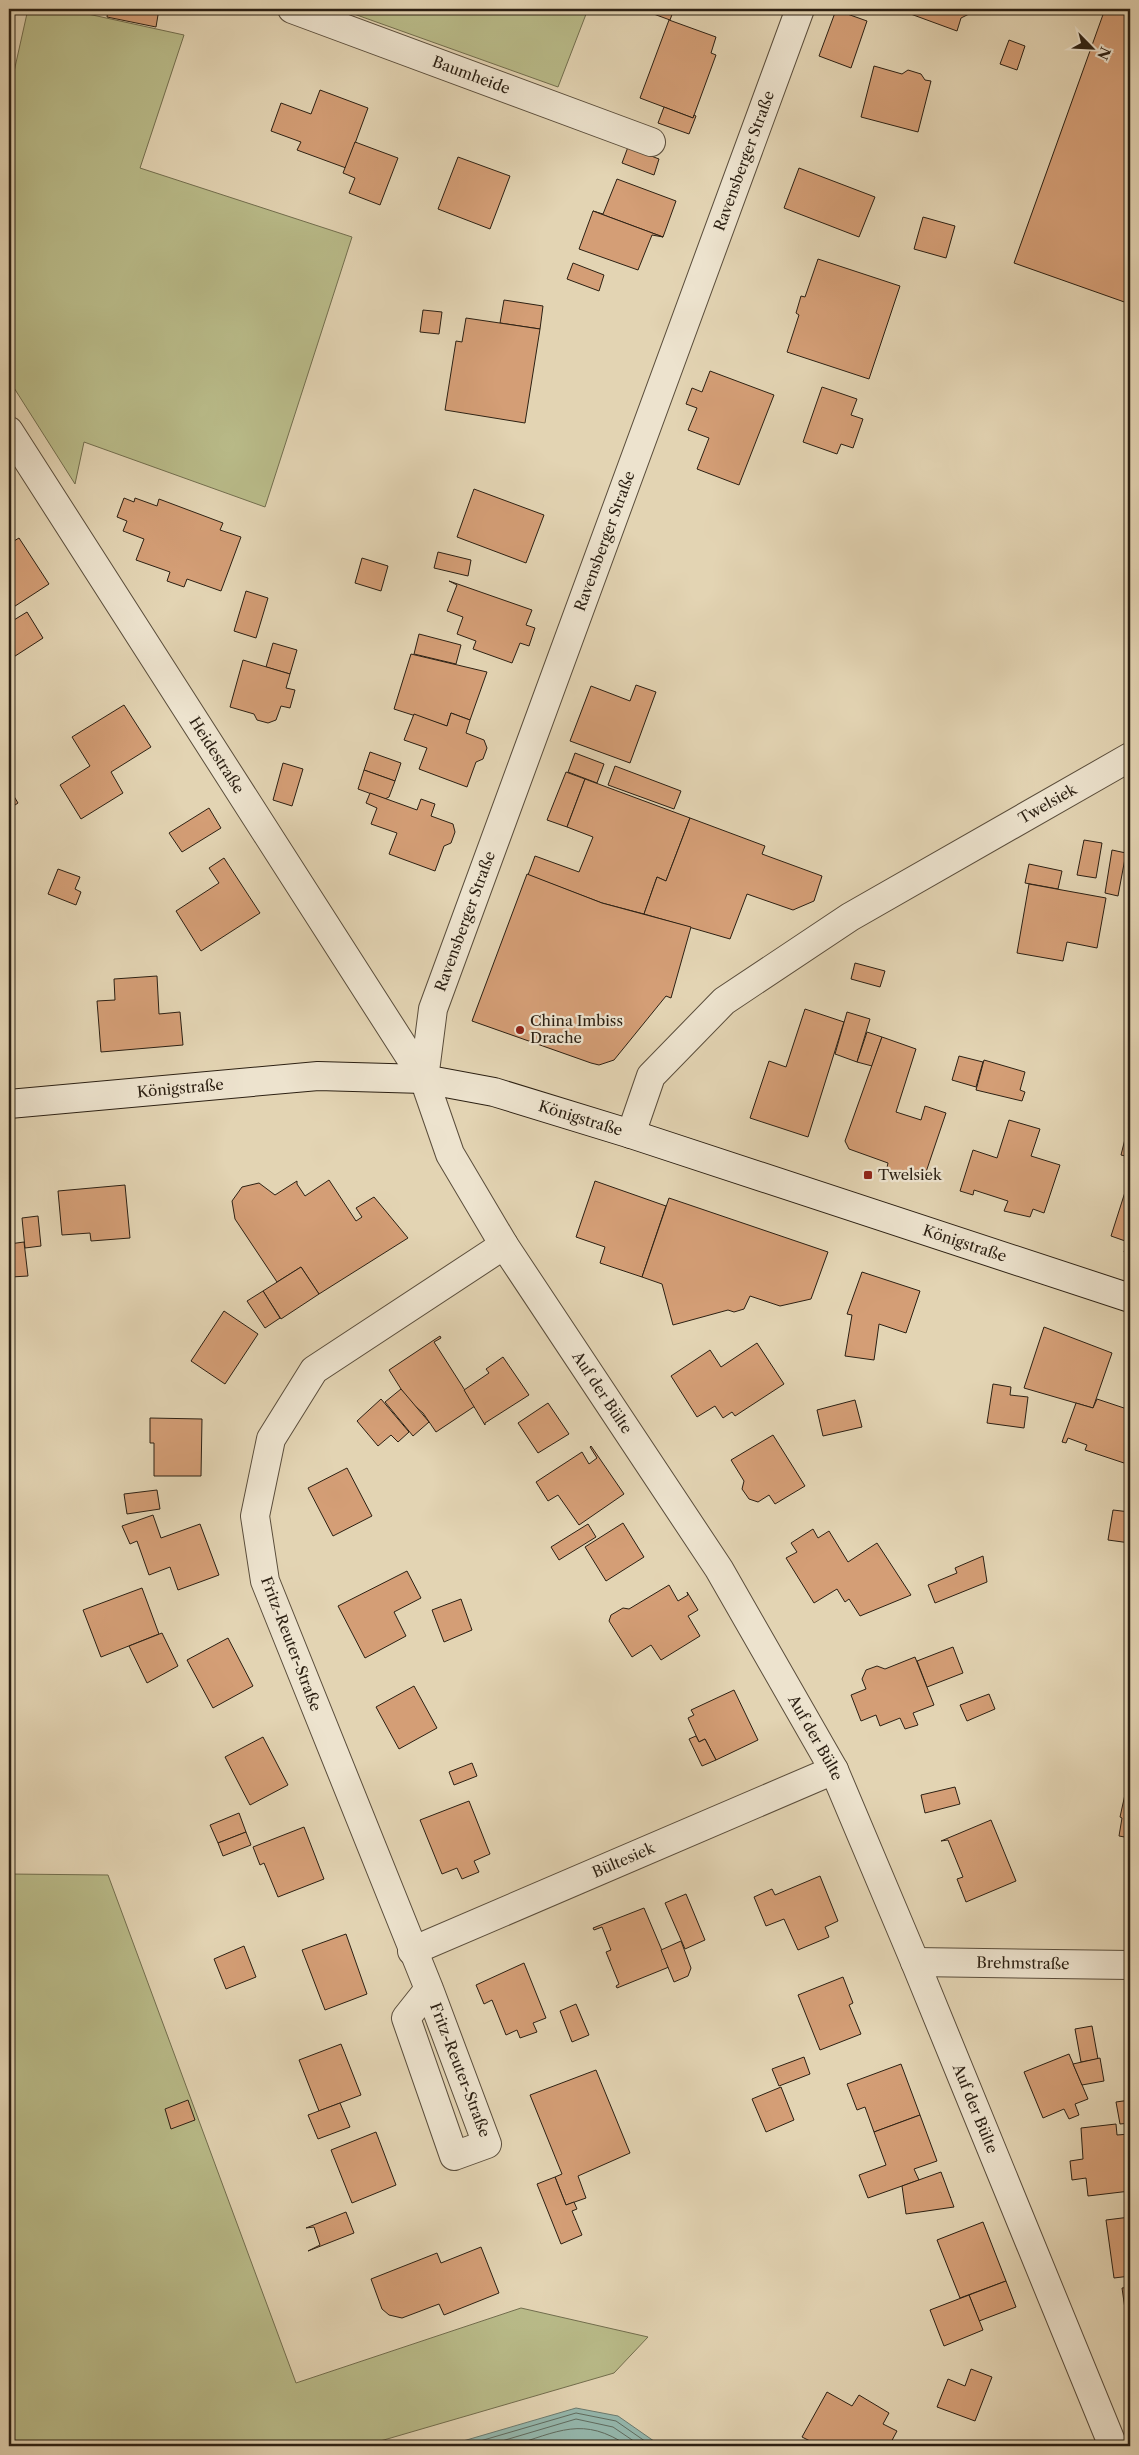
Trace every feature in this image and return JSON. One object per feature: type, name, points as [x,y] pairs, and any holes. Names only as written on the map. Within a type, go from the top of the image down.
[{"type":"street","name":"Baumheide","points":[[292,9],[651,142]]},
{"type":"street","name":"Ravensberger Straße","points":[[424,1079],[433,1009],[800,9]]},
{"type":"street","name":"Heidestraße","points":[[9,431],[424,1079]]},
{"type":"street","name":"Twelsiek","points":[[631,1134],[651,1076],[724,1001],[850,918],[1130,757]]},
{"type":"street","name":"Königstraße","points":[[9,1104],[318,1076],[424,1079],[494,1092],[631,1134],[1130,1298]]},
{"type":"street","name":"Auf der Bülte","points":[[424,1079],[450,1154],[504,1245],[720,1570],[834,1770],[915,1962],[1113,2446]]},
{"type":"street","name":"Fritz-Reuter-Straße","points":[[429,1989],[406,2018],[454,2156],[488,2144],[429,1989],[412,1951],[265,1582],[255,1516],[271,1438],[314,1370],[504,1245]]},
{"type":"street","name":"Bültesiek","points":[[412,1951],[834,1770]]},
{"type":"street","name":"Brehmstraße","points":[[915,1962],[1130,1965]]},
{"type":"green space","points":[[28,9],[65,9],[184,35],[140,168],[352,237],[265,507],[84,442],[75,484],[9,380],[9,94]]},
{"type":"green space","points":[[340,9],[588,9],[558,87]]},
{"type":"green space","points":[[9,1874],[108,1875],[296,2383],[521,2308],[648,2337],[614,2373],[370,2444],[371,2446],[9,2446]]},
{"type":"water","points":[[576,2408],[618,2416],[661,2446],[446,2446]]},
{"type":"building","points":[[108,9],[159,9],[156,27],[107,17]]},
{"type":"building","points":[[640,9],[674,9],[670,20]]},
{"type":"building","points":[[897,9],[971,9],[973,12],[961,18],[957,31]]},
{"type":"building","points":[[1105,9],[1130,9],[1130,304],[1014,263]]},
{"type":"building","points":[[836,10],[867,21],[851,68],[819,56]]},
{"type":"building","points":[[669,20],[716,37],[711,53],[716,55],[693,118],[640,98]]},
{"type":"building","points":[[1009,40],[1025,46],[1017,70],[1000,64]]},
{"type":"building","points":[[874,66],[902,74],[908,70],[921,74],[925,80],[931,81],[918,132],[861,117]]},
{"type":"building","points":[[320,90],[368,108],[346,168],[297,150],[301,142],[271,131],[281,103],[311,114]]},
{"type":"building","points":[[664,107],[693,118],[694,115],[696,116],[689,134],[658,123]]},
{"type":"building","points":[[355,142],[398,158],[380,205],[349,193],[355,178],[343,173]]},
{"type":"building","points":[[628,147],[659,159],[654,175],[622,163]]},
{"type":"building","points":[[458,157],[510,176],[490,229],[438,209]]},
{"type":"building","points":[[799,168],[875,197],[859,237],[784,208]]},
{"type":"building","points":[[617,179],[676,201],[663,237],[593,211],[603,214]]},
{"type":"building","points":[[593,211],[663,237],[652,235],[638,270],[579,249]]},
{"type":"building","points":[[923,217],[955,226],[946,258],[914,249]]},
{"type":"building","points":[[818,259],[900,286],[869,379],[787,352],[799,315],[796,313],[801,296],[805,297]]},
{"type":"building","points":[[573,263],[604,275],[599,291],[567,279]]},
{"type":"building","points":[[504,300],[543,306],[540,329],[500,323]]},
{"type":"building","points":[[423,310],[442,312],[439,334],[420,332]]},
{"type":"building","points":[[466,318],[540,329],[525,423],[445,410],[456,341],[462,342]]},
{"type":"building","points":[[710,371],[774,395],[739,485],[697,469],[709,438],[688,430],[697,408],[686,404],[692,388],[702,392]]},
{"type":"building","points":[[822,387],[857,399],[851,415],[863,419],[853,448],[841,444],[837,454],[803,442]]},
{"type":"building","points":[[474,489],[544,515],[526,563],[457,537]]},
{"type":"building","points":[[124,498],[134,502],[135,498],[157,506],[159,499],[223,523],[220,530],[241,537],[221,591],[187,579],[184,587],[167,581],[170,572],[136,560],[144,539],[123,531],[127,521],[117,517]]},
{"type":"building","points":[[19,538],[49,584],[9,610],[9,544]]},
{"type":"building","points":[[438,552],[471,560],[468,576],[434,568]]},
{"type":"building","points":[[362,558],[388,566],[381,591],[355,583]]},
{"type":"building","points":[[449,581],[532,610],[526,625],[535,628],[529,646],[520,643],[512,663],[473,649],[476,641],[457,634],[463,617],[447,611],[457,585]]},
{"type":"building","points":[[246,591],[268,598],[256,638],[234,631]]},
{"type":"building","points":[[27,612],[43,638],[9,660],[9,623]]},
{"type":"building","points":[[419,634],[461,645],[456,664],[414,654]]},
{"type":"building","points":[[273,643],[297,650],[290,674],[266,667]]},
{"type":"building","points":[[411,654],[487,672],[470,720],[451,713],[447,726],[394,709]]},
{"type":"building","points":[[243,660],[290,674],[286,688],[295,690],[290,708],[281,706],[276,720],[268,723],[257,720],[254,714],[230,707]]},
{"type":"building","points":[[636,685],[656,692],[630,763],[570,741],[591,686],[630,701]]},
{"type":"building","points":[[124,705],[151,747],[111,772],[123,793],[81,819],[60,785],[90,766],[72,737]]},
{"type":"building","points":[[451,713],[470,720],[466,733],[484,740],[487,748],[483,759],[476,762],[467,787],[419,769],[427,748],[404,740],[414,714],[447,726]]},
{"type":"building","points":[[370,752],[401,763],[395,781],[364,770]]},
{"type":"building","points":[[575,753],[604,764],[597,783],[568,772]]},
{"type":"building","points":[[283,763],[303,769],[292,806],[273,800]]},
{"type":"building","points":[[615,766],[681,791],[674,809],[608,785]]},
{"type":"building","points":[[364,770],[395,781],[389,797],[385,799],[358,789]]},
{"type":"building","points":[[566,772],[585,779],[567,827],[547,820]]},
{"type":"building","points":[[585,779],[690,818],[666,881],[657,877],[644,914],[602,903],[528,875],[535,856],[579,872],[593,837],[567,827]]},
{"type":"building","points":[[9,788],[18,803],[9,809]]},
{"type":"building","points":[[370,793],[417,810],[421,799],[435,804],[431,816],[453,824],[455,832],[451,843],[444,846],[435,871],[389,854],[397,833],[371,824],[377,808],[366,803]]},
{"type":"building","points":[[209,808],[221,828],[182,852],[169,833]]},
{"type":"building","points":[[690,818],[765,846],[762,854],[822,876],[814,901],[793,910],[747,894],[730,939],[644,914],[657,877],[666,881]]},
{"type":"building","points":[[1084,840],[1102,843],[1096,878],[1077,875]]},
{"type":"building","points":[[1112,850],[1126,853],[1118,896],[1105,893]]},
{"type":"building","points":[[224,858],[260,913],[201,951],[176,911],[219,883],[209,868]]},
{"type":"building","points":[[1029,864],[1062,871],[1058,889],[1025,883]]},
{"type":"building","points":[[58,869],[80,877],[75,889],[81,892],[76,905],[48,894]]},
{"type":"building","points":[[527,874],[602,903],[691,927],[671,998],[666,996],[614,1060],[599,1065],[591,1063],[472,1021]]},
{"type":"building","points":[[1029,884],[1106,898],[1097,948],[1067,942],[1063,961],[1017,953]]},
{"type":"building","points":[[855,963],[885,971],[880,987],[851,979]]},
{"type":"building","points":[[157,976],[159,1014],[180,1012],[183,1045],[101,1052],[97,1001],[115,1000],[114,979]]},
{"type":"building","points":[[805,1009],[844,1022],[808,1137],[750,1118],[769,1061],[786,1067]]},
{"type":"building","points":[[847,1012],[870,1019],[857,1062],[835,1054]]},
{"type":"building","points":[[867,1032],[882,1037],[872,1066],[857,1062]]},
{"type":"building","points":[[882,1037],[916,1049],[896,1112],[921,1120],[925,1106],[946,1113],[925,1175],[911,1170],[908,1178],[886,1172],[888,1163],[849,1149],[845,1141]]},
{"type":"building","points":[[959,1056],[983,1062],[976,1087],[952,1080]]},
{"type":"building","points":[[984,1060],[1025,1072],[1020,1090],[1025,1092],[1022,1101],[976,1090]]},
{"type":"building","points":[[1130,1119],[1130,1157],[1121,1155]]},
{"type":"building","points":[[1009,1120],[1040,1129],[1031,1156],[1060,1165],[1044,1213],[1033,1209],[1030,1217],[1004,1211],[1008,1201],[974,1190],[973,1195],[960,1191],[973,1150],[997,1158]]},
{"type":"building","points":[[329,1180],[356,1221],[362,1217],[356,1208],[374,1197],[408,1238],[319,1294],[301,1267],[277,1282],[235,1219],[232,1201],[242,1187],[259,1183],[275,1195],[297,1181],[305,1196]]},
{"type":"building","points":[[595,1181],[666,1206],[642,1277],[600,1263],[605,1247],[576,1237]]},
{"type":"building","points":[[125,1185],[130,1238],[91,1241],[90,1233],[62,1235],[58,1191]]},
{"type":"building","points":[[1126,1189],[1130,1190],[1130,1254],[1124,1252],[1128,1242],[1111,1236]]},
{"type":"building","points":[[669,1198],[828,1252],[811,1299],[780,1306],[750,1296],[744,1309],[734,1312],[728,1310],[673,1325],[662,1284],[642,1277]]},
{"type":"building","points":[[38,1216],[41,1246],[25,1248],[22,1218]]},
{"type":"building","points":[[24,1242],[28,1276],[11,1277],[9,1244]]},
{"type":"building","points":[[301,1267],[319,1294],[281,1319],[263,1291]]},
{"type":"building","points":[[862,1272],[920,1291],[906,1333],[879,1324],[874,1360],[845,1356],[852,1315],[847,1314]]},
{"type":"building","points":[[263,1291],[280,1318],[265,1328],[247,1301]]},
{"type":"building","points":[[224,1311],[258,1334],[225,1384],[191,1361]]},
{"type":"building","points":[[1044,1327],[1112,1353],[1093,1408],[1024,1388]]},
{"type":"building","points":[[440,1336],[441,1338],[434,1342],[475,1406],[436,1432],[423,1413],[408,1400],[389,1370]]},
{"type":"building","points":[[757,1343],[784,1384],[735,1416],[732,1412],[723,1418],[715,1406],[697,1417],[671,1376],[710,1350],[721,1367]]},
{"type":"building","points":[[503,1357],[529,1395],[485,1423],[485,1425],[464,1390],[489,1373],[486,1369]]},
{"type":"building","points":[[993,1384],[1011,1387],[1010,1395],[1028,1397],[1024,1428],[987,1423]]},
{"type":"building","points":[[401,1389],[429,1422],[413,1436],[385,1402]]},
{"type":"building","points":[[381,1399],[409,1432],[398,1442],[391,1435],[378,1446],[357,1421]]},
{"type":"building","points":[[1097,1399],[1130,1410],[1130,1456],[1127,1464],[1085,1450],[1087,1445],[1068,1438],[1066,1443],[1062,1442],[1076,1403],[1093,1408]]},
{"type":"building","points":[[855,1400],[862,1427],[823,1436],[817,1410]]},
{"type":"building","points":[[548,1403],[569,1434],[538,1453],[518,1423]]},
{"type":"building","points":[[150,1418],[202,1419],[201,1476],[154,1476],[154,1443],[150,1443]]},
{"type":"building","points":[[773,1435],[805,1486],[775,1504],[769,1495],[758,1502],[749,1499],[742,1489],[744,1481],[731,1460]]},
{"type":"building","points":[[591,1446],[624,1494],[579,1525],[558,1495],[548,1501],[536,1482],[582,1452],[589,1464],[597,1458]]},
{"type":"building","points":[[347,1468],[372,1516],[333,1536],[308,1488]]},
{"type":"building","points":[[157,1490],[160,1509],[127,1514],[124,1494]]},
{"type":"building","points":[[1113,1510],[1130,1512],[1130,1543],[1108,1540]]},
{"type":"building","points":[[153,1515],[161,1538],[200,1524],[219,1575],[178,1590],[170,1567],[149,1575],[137,1541],[130,1544],[122,1526]]},
{"type":"building","points":[[623,1523],[644,1557],[606,1581],[585,1547]]},
{"type":"building","points":[[588,1524],[596,1537],[559,1560],[551,1547]]},
{"type":"building","points":[[813,1529],[818,1538],[829,1531],[848,1562],[877,1543],[911,1595],[860,1616],[849,1599],[845,1602],[837,1589],[814,1603],[786,1558],[797,1552],[791,1543]]},
{"type":"building","points":[[983,1556],[987,1582],[935,1603],[928,1585],[957,1573],[955,1568]]},
{"type":"building","points":[[407,1571],[421,1598],[394,1612],[406,1636],[365,1658],[338,1606]]},
{"type":"building","points":[[669,1585],[678,1601],[688,1595],[687,1592],[698,1610],[688,1616],[700,1636],[661,1660],[651,1645],[632,1657],[609,1621],[611,1615],[623,1608],[629,1609]]},
{"type":"building","points":[[142,1588],[159,1634],[101,1657],[83,1610]]},
{"type":"building","points":[[461,1599],[472,1630],[444,1642],[432,1610]]},
{"type":"building","points":[[162,1633],[178,1666],[147,1683],[129,1646]]},
{"type":"building","points":[[228,1638],[253,1686],[213,1708],[187,1660]]},
{"type":"building","points":[[953,1647],[963,1673],[927,1687],[917,1661]]},
{"type":"building","points":[[915,1657],[934,1705],[913,1713],[918,1725],[905,1729],[900,1718],[880,1726],[876,1715],[861,1721],[851,1695],[866,1689],[862,1679],[866,1670],[877,1666],[885,1669]]},
{"type":"building","points":[[414,1686],[437,1728],[399,1749],[376,1707]]},
{"type":"building","points":[[734,1690],[758,1740],[716,1760],[705,1739],[699,1742],[688,1718],[694,1715],[691,1710]]},
{"type":"building","points":[[989,1694],[995,1709],[967,1721],[960,1705]]},
{"type":"building","points":[[696,1736],[699,1742],[705,1739],[716,1760],[702,1766],[689,1739]]},
{"type":"building","points":[[263,1737],[288,1785],[250,1805],[225,1757]]},
{"type":"building","points":[[472,1763],[477,1776],[454,1785],[449,1772]]},
{"type":"building","points":[[1130,1772],[1130,1838],[1119,1836],[1122,1818],[1120,1817]]},
{"type":"building","points":[[955,1787],[960,1804],[925,1813],[921,1795]]},
{"type":"building","points":[[469,1801],[490,1854],[474,1861],[479,1872],[462,1879],[457,1868],[442,1874],[420,1820]]},
{"type":"building","points":[[239,1813],[246,1832],[218,1843],[210,1825]]},
{"type":"building","points":[[991,1820],[1016,1881],[966,1902],[957,1879],[963,1877],[948,1840],[941,1841]]},
{"type":"building","points":[[304,1827],[324,1879],[278,1897],[264,1863],[260,1865],[253,1847]]},
{"type":"building","points":[[246,1832],[251,1845],[223,1856],[218,1843]]},
{"type":"building","points":[[820,1876],[838,1921],[825,1927],[829,1937],[798,1950],[784,1919],[766,1926],[754,1897],[772,1889],[775,1895]]},
{"type":"building","points":[[686,1894],[705,1940],[685,1949],[665,1903]]},
{"type":"building","points":[[644,1908],[669,1967],[617,1988],[616,1986],[619,1984],[606,1952],[611,1950],[602,1927],[594,1930],[593,1928]]},
{"type":"building","points":[[346,1934],[367,1994],[325,2010],[302,1950]]},
{"type":"building","points":[[681,1941],[691,1968],[688,1976],[674,1982],[661,1950]]},
{"type":"building","points":[[244,1946],[256,1977],[226,1989],[214,1959]]},
{"type":"building","points":[[524,1963],[546,2018],[533,2023],[537,2032],[520,2038],[517,2030],[506,2035],[492,2000],[484,2004],[476,1985]]},
{"type":"building","points":[[843,1977],[853,2003],[849,2005],[861,2034],[820,2050],[798,1995]]},
{"type":"building","points":[[576,2004],[589,2035],[572,2042],[560,2011]]},
{"type":"building","points":[[1092,2026],[1098,2059],[1081,2062],[1075,2029]]},
{"type":"building","points":[[341,2044],[361,2095],[319,2111],[299,2060]]},
{"type":"building","points":[[1069,2054],[1088,2099],[1075,2104],[1079,2115],[1069,2119],[1064,2109],[1043,2118],[1024,2072]]},
{"type":"building","points":[[804,2057],[810,2074],[779,2086],[772,2069]]},
{"type":"building","points":[[1100,2058],[1104,2081],[1082,2085],[1073,2064]]},
{"type":"building","points":[[901,2064],[920,2115],[874,2132],[865,2107],[857,2110],[847,2084]]},
{"type":"building","points":[[596,2070],[630,2153],[578,2176],[586,2198],[566,2205],[555,2177],[562,2174],[530,2095]]},
{"type":"building","points":[[781,2087],[794,2120],[766,2132],[752,2099]]},
{"type":"building","points":[[188,2100],[195,2120],[171,2129],[165,2109]]},
{"type":"building","points":[[1130,2100],[1130,2123],[1120,2124],[1116,2102]]},
{"type":"building","points":[[340,2103],[350,2127],[318,2139],[308,2115]]},
{"type":"building","points":[[920,2115],[937,2161],[914,2169],[919,2180],[868,2198],[859,2175],[886,2165],[874,2132]]},
{"type":"building","points":[[1116,2124],[1117,2135],[1130,2134],[1130,2191],[1088,2196],[1086,2178],[1072,2180],[1070,2161],[1083,2159],[1081,2128]]},
{"type":"building","points":[[376,2132],[396,2185],[352,2203],[331,2150]]},
{"type":"building","points":[[941,2172],[954,2207],[906,2214],[902,2186]]},
{"type":"building","points":[[555,2177],[566,2205],[574,2202],[577,2209],[572,2211],[582,2235],[561,2244],[537,2184]]},
{"type":"building","points":[[346,2212],[354,2233],[308,2251],[320,2245],[314,2227],[306,2228]]},
{"type":"building","points":[[1130,2217],[1130,2276],[1114,2278],[1106,2220]]},
{"type":"building","points":[[983,2222],[1006,2281],[960,2298],[937,2240]]},
{"type":"building","points":[[481,2247],[499,2293],[444,2315],[439,2304],[402,2318],[389,2315],[382,2309],[371,2279],[437,2253],[441,2263]]},
{"type":"building","points":[[1006,2281],[1016,2307],[979,2321],[969,2295]]},
{"type":"building","points":[[1130,2287],[1130,2308],[1125,2309],[1122,2288]]},
{"type":"building","points":[[969,2295],[983,2330],[944,2346],[930,2310]]},
{"type":"building","points":[[971,2369],[992,2377],[975,2421],[937,2407],[948,2379],[965,2386]]},
{"type":"building","points":[[827,2392],[852,2406],[859,2395],[889,2413],[883,2424],[897,2431],[889,2446],[820,2446],[802,2437]]},
{"type":"place","name":"China Imbiss Drache","points":[[520,1030]]},
{"type":"place","name":"Twelsiek","points":[[868,1175]]}]
